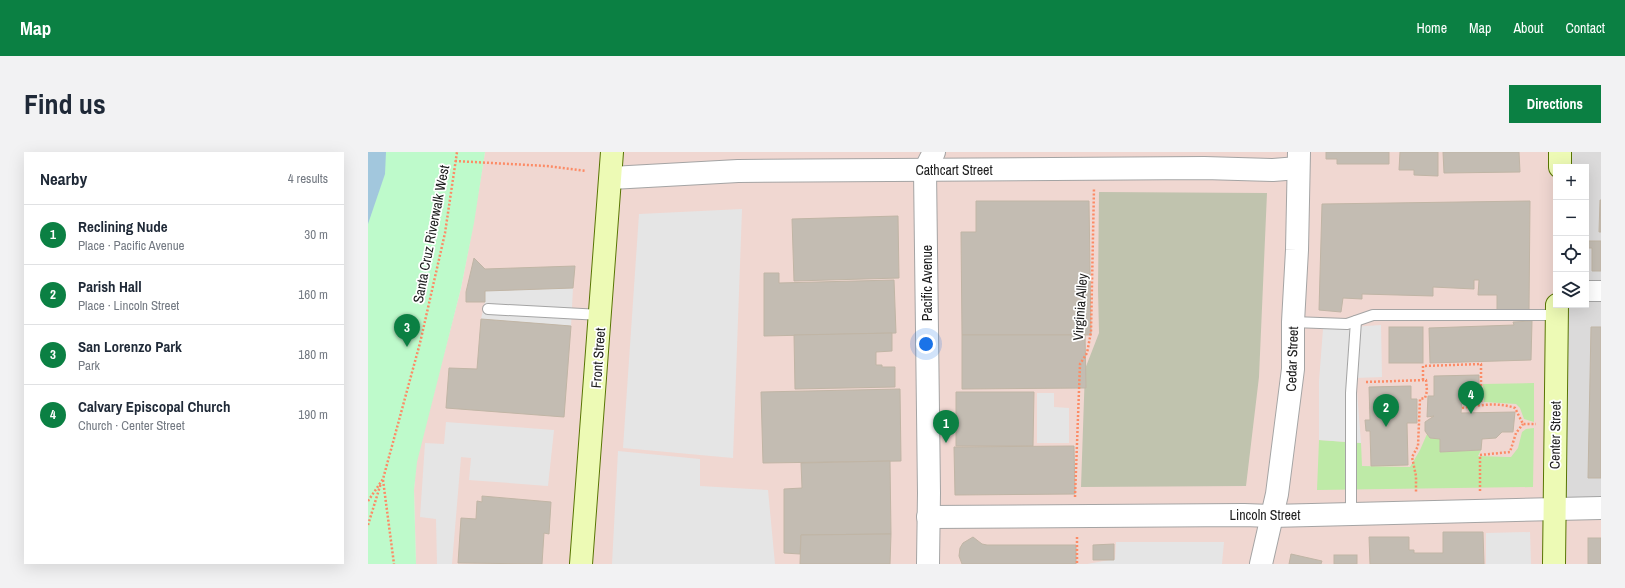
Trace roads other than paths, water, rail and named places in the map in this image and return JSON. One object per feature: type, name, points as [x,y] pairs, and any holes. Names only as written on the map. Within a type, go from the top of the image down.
[{"type":"main road","name":"Front Street","points":[[581,564],[601,315],[612,152]]},
{"type":"main road","points":[[1560,152],[1560,164]]},
{"type":"main road","name":"Center Street","points":[[1554,564],[1557,310]]},
{"type":"street","name":"Cathcart Street","points":[[611,178],[925,158],[1094,170],[1204,168],[1273,170],[1299,160]]},
{"type":"street","name":"Pacific Avenue","points":[[925,158],[928,564]]},
{"type":"street","name":"Cedar Street","points":[[1261,564],[1277,494],[1292,384],[1299,160]]},
{"type":"street","points":[[1589,291],[1601,291]]},
{"type":"street","name":"Lincoln Street","points":[[928,517],[1076,526],[1271,516],[1601,508]]},
{"type":"lane","points":[[488,309],[601,315]]},
{"type":"lane","points":[[1293,322],[1347,324],[1373,315],[1557,310]]},
{"type":"lane","points":[[1350,514],[1351,393],[1356,321]]},
{"type":"water","points":[[368,152],[386,152],[385,174],[368,224]]},
{"type":"place","name":"San Lorenzo Park","points":[[407,347]]},
{"type":"place","name":"Calvary Episcopal Church","points":[[1471,414]]},
{"type":"place","name":"Parish Hall","points":[[1386,427]]},
{"type":"place","name":"Reclining Nude","points":[[946,443]]}]
